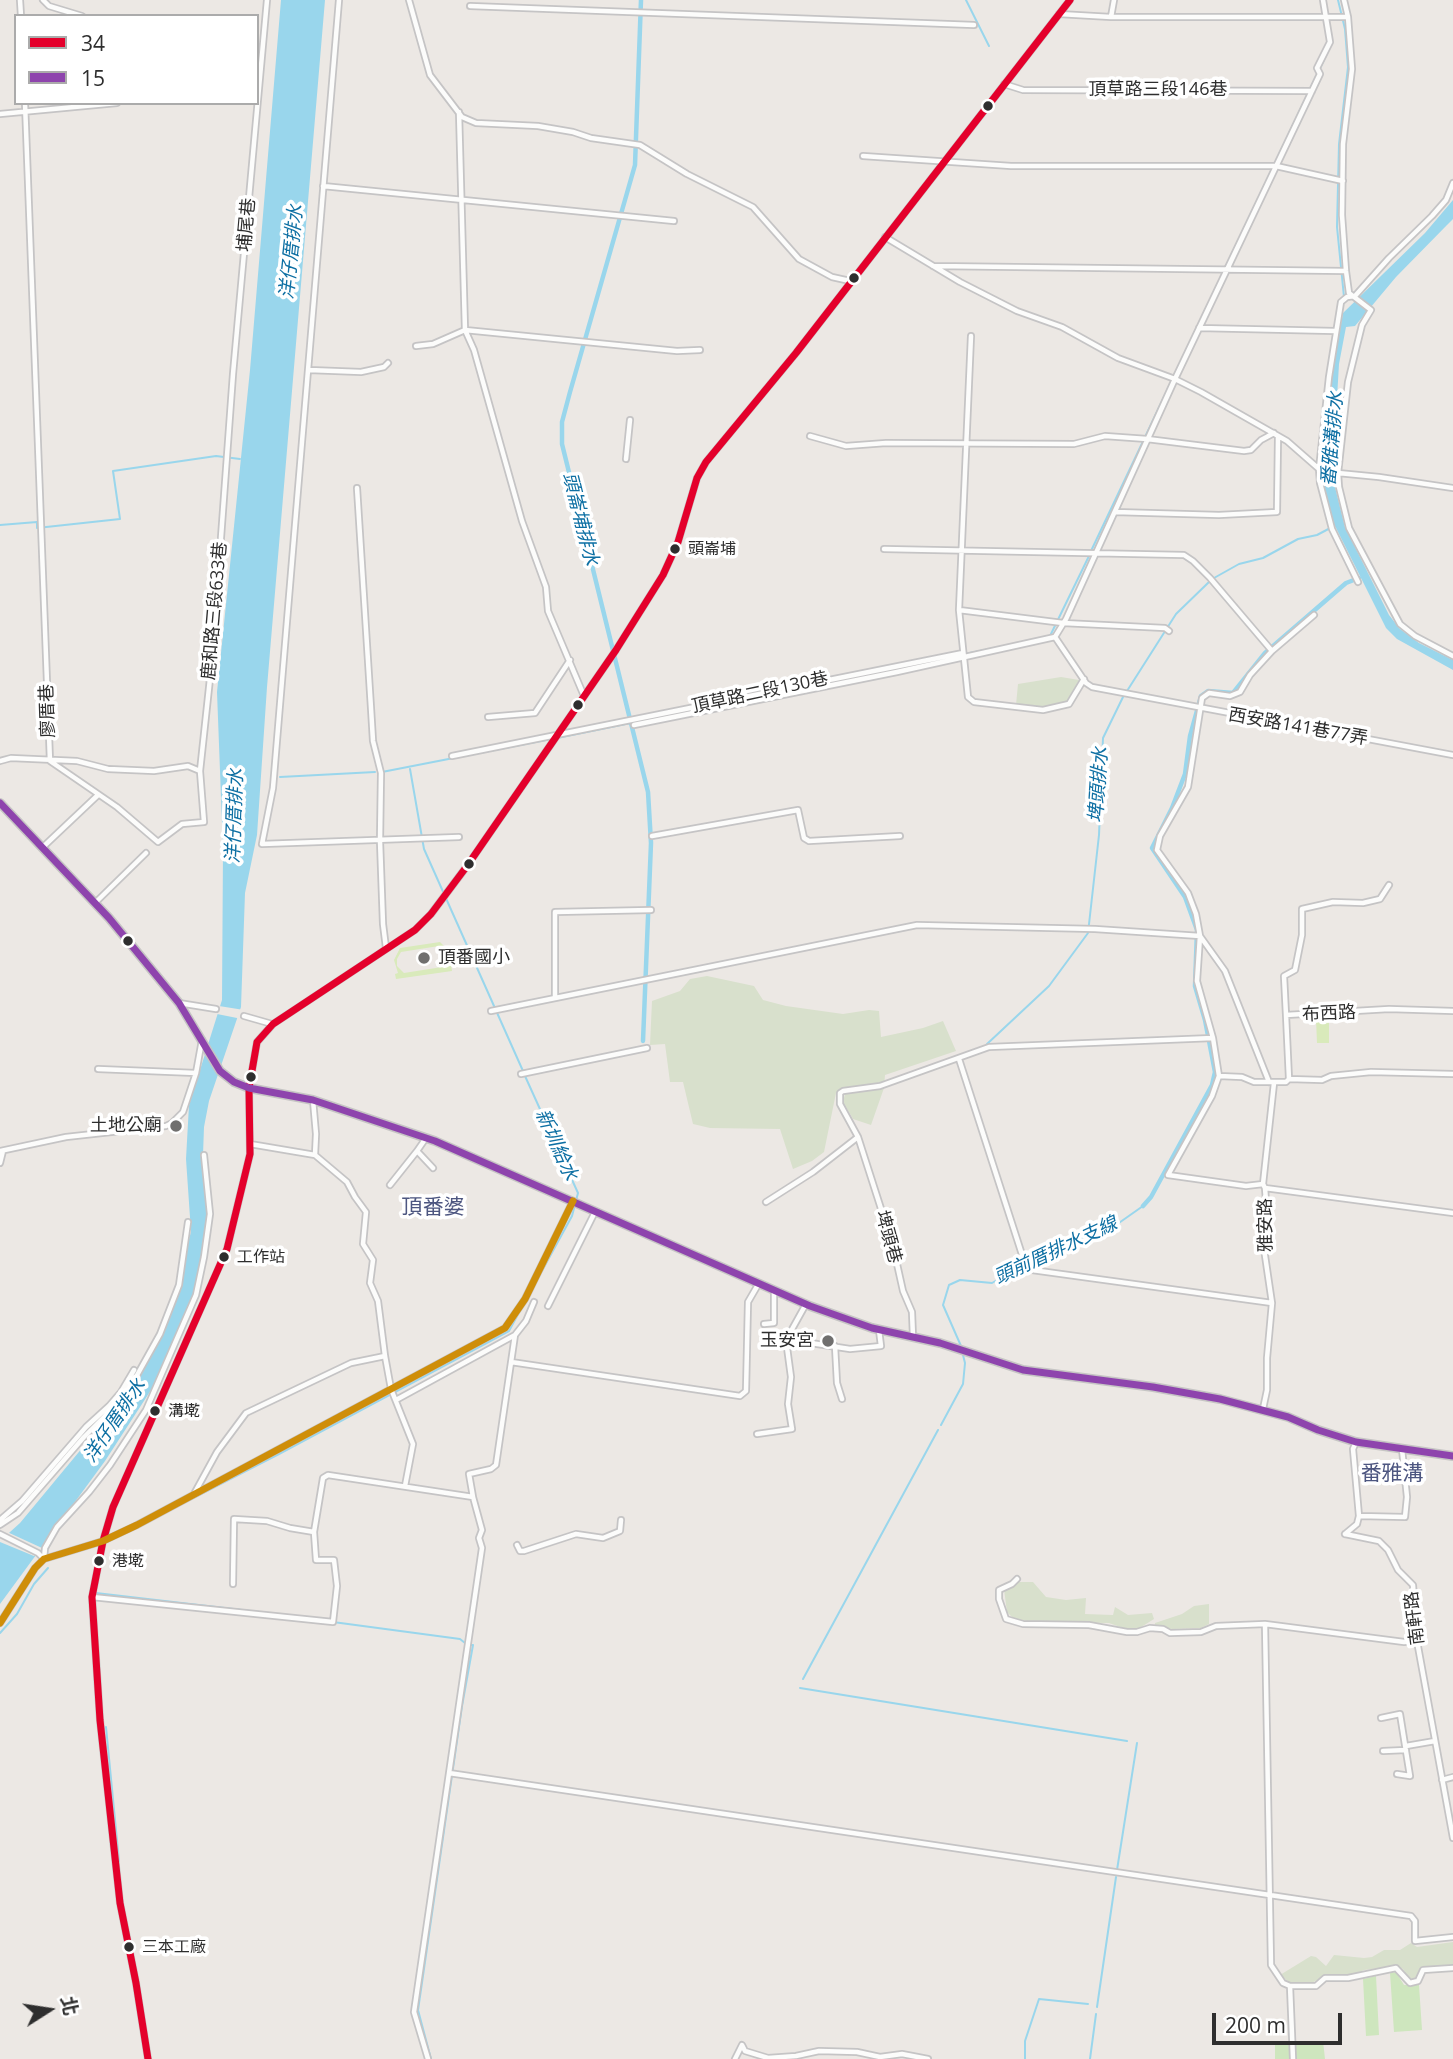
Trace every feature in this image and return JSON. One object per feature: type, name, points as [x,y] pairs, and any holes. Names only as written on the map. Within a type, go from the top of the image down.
[{"type":"main road","points":[[0,803],[96,902],[179,1003],[216,1066],[225,1076],[249,1088],[313,1100],[426,1138],[834,1316],[879,1330],[963,1350],[1023,1370],[1153,1387],[1220,1399],[1263,1409],[1356,1442],[1453,1456]]},
{"type":"street","points":[[43,0],[49,6],[75,14]]},
{"type":"street","name":"埔尾巷","points":[[259,66],[267,0]]},
{"type":"street","points":[[339,0],[273,788],[262,844],[459,837]]},
{"type":"street","points":[[409,0],[430,75],[462,117],[476,122],[538,126],[591,138],[637,144],[687,174],[753,207],[799,259],[832,277],[850,281]]},
{"type":"street","points":[[148,2059],[120,1903],[100,1720],[92,1597],[113,1507],[227,1249],[250,1144],[249,1088],[257,1042],[273,1024],[420,926],[442,899],[584,697],[663,575],[678,542],[697,478],[706,463],[796,353],[1070,0]]},
{"type":"street","points":[[1111,17],[1114,0]]},
{"type":"street","points":[[634,725],[1055,637],[1320,74],[1317,68],[1330,42],[1323,0]]},
{"type":"street","points":[[1344,0],[1352,69],[1340,179],[1343,271],[1349,293],[1371,310],[1362,325],[1348,382],[1338,473],[1341,503],[1349,528],[1400,624],[1415,636],[1453,656]]},
{"type":"street","points":[[470,6],[974,25]]},
{"type":"street","points":[[1059,15],[1348,17]]},
{"type":"street","name":"頂草路三段146巷","points":[[1004,84],[1023,90],[1312,91]]},
{"type":"street","name":"廖厝巷","points":[[25,105],[50,761]]},
{"type":"street","points":[[0,114],[97,105]]},
{"type":"street","name":"埔尾巷","points":[[228,450],[257,105]]},
{"type":"street","points":[[459,112],[464,330],[474,350],[522,522],[546,587],[548,611],[584,697]]},
{"type":"street","points":[[863,156],[1065,167],[1276,166],[1340,179]]},
{"type":"street","points":[[1358,582],[1332,529],[1320,482],[1319,469],[1335,331],[1345,298],[1355,296],[1388,258],[1446,200],[1453,183]]},
{"type":"street","points":[[323,186],[674,221]]},
{"type":"street","points":[[884,237],[1017,311],[1078,334],[1118,358],[1175,379],[1276,434],[1297,448],[1319,469],[1453,488]]},
{"type":"street","points":[[933,266],[1343,271]]},
{"type":"street","points":[[1199,328],[1335,331]]},
{"type":"street","points":[[416,346],[433,344],[464,330],[677,351],[700,350]]},
{"type":"street","points":[[971,336],[959,610],[968,696],[974,702],[1043,710],[1069,704],[1084,679],[1055,637]]},
{"type":"street","points":[[309,370],[361,372],[384,367],[388,363]]},
{"type":"street","points":[[626,459],[630,420]]},
{"type":"street","points":[[810,436],[846,446],[886,443],[1074,444],[1105,436],[1244,451],[1251,450],[1261,440],[1276,434]]},
{"type":"street","points":[[1115,512],[1219,515],[1277,512],[1276,434]]},
{"type":"street","name":"鹿和路三段633巷","points":[[98,794],[158,842],[182,824],[204,822],[200,771],[212,660],[228,450]]},
{"type":"street","points":[[357,488],[370,708],[373,741],[381,773],[380,841],[386,948]]},
{"type":"street","points":[[884,549],[1184,555],[1194,561],[1270,649]]},
{"type":"street","points":[[959,610],[1063,623],[1167,629]]},
{"type":"street","points":[[1314,615],[1270,649],[1240,692],[1230,696],[1207,694],[1202,698],[1188,787],[1160,836],[1157,849],[1188,893],[1196,914],[1200,936],[1197,981],[1213,1038],[1219,1076],[1212,1096],[1168,1175],[1453,1213]]},
{"type":"street","name":"頂草路二段130巷","points":[[452,756],[963,655]]},
{"type":"street","points":[[488,718],[535,713],[569,660]]},
{"type":"street","name":"西安路141巷77弄","points":[[1084,679],[1092,687],[1130,695],[1453,755]]},
{"type":"street","points":[[0,761],[10,758],[77,761],[108,769],[154,771],[183,766],[200,771]]},
{"type":"street","points":[[43,847],[98,794],[50,761]]},
{"type":"street","points":[[652,836],[798,810],[804,838],[810,841],[900,836]]},
{"type":"street","points":[[96,902],[146,853]]},
{"type":"street","points":[[1286,1015],[1284,975],[1295,970],[1302,935],[1302,909],[1333,902],[1363,903],[1380,899],[1389,885]]},
{"type":"street","points":[[555,997],[555,912],[649,910]]},
{"type":"street","points":[[491,1011],[917,925],[1095,929],[1200,936]]},
{"type":"street","name":"雅安路","points":[[1200,936],[1225,971],[1271,1082],[1263,1242],[1272,1303],[1267,1390],[1263,1409]]},
{"type":"street","points":[[179,1003],[216,1009]]},
{"type":"street","name":"布西路","points":[[1289,1079],[1286,1015],[1389,1009],[1453,1011]]},
{"type":"street","points":[[244,1016],[273,1024]]},
{"type":"street","points":[[1213,1038],[989,1047],[959,1059],[1026,1267],[1272,1303]]},
{"type":"street","points":[[0,1163],[1,1151],[66,1137],[166,1126],[183,1112],[204,1044]]},
{"type":"street","points":[[521,1074],[647,1048]]},
{"type":"street","name":"埤頭巷","points":[[913,1337],[912,1312],[903,1291],[894,1246],[858,1137],[840,1104],[840,1093],[880,1086],[959,1059]]},
{"type":"street","points":[[98,1069],[196,1073]]},
{"type":"street","points":[[1219,1076],[1286,1082],[1289,1079],[1322,1080],[1331,1076],[1371,1072],[1453,1074]]},
{"type":"street","points":[[313,1100],[315,1155]]},
{"type":"street","points":[[766,1202],[813,1172],[858,1137]]},
{"type":"street","points":[[390,1185],[426,1138]]},
{"type":"street","points":[[250,1144],[315,1155],[347,1182],[366,1212],[363,1244],[373,1260],[370,1283],[378,1301],[384,1356],[393,1394],[413,1444],[405,1486]]},
{"type":"street","points":[[417,1151],[433,1168]]},
{"type":"street","points":[[44,1559],[45,1548],[57,1527],[103,1474],[146,1410],[196,1295],[210,1214],[204,1155]]},
{"type":"street","points":[[393,1394],[510,1323],[525,1299],[573,1201]]},
{"type":"street","points":[[548,1306],[595,1211]]},
{"type":"street","points":[[0,1522],[18,1513],[116,1405],[136,1377],[160,1334],[179,1285],[188,1222]]},
{"type":"street","points":[[511,1362],[740,1396],[746,1391],[748,1302],[759,1283]]},
{"type":"street","points":[[764,1325],[774,1323],[774,1289]]},
{"type":"street","points":[[0,1623],[35,1568],[44,1559],[103,1544],[393,1394],[515,1335],[526,1321],[534,1302]]},
{"type":"street","points":[[757,1434],[792,1429],[788,1404],[792,1377],[786,1340],[806,1304]]},
{"type":"street","points":[[789,1334],[804,1342],[850,1349],[881,1346],[879,1330]]},
{"type":"street","points":[[428,2059],[414,2012],[481,1548],[479,1538],[482,1530],[469,1474],[491,1469],[496,1465],[515,1335]]},
{"type":"street","points":[[835,1346],[837,1382],[842,1399]]},
{"type":"street","points":[[194,1495],[216,1452],[246,1413],[351,1363],[384,1356]]},
{"type":"street","points":[[0,1522],[22,1501],[86,1427],[109,1406],[134,1370]]},
{"type":"street","name":"南軒路","points":[[1356,1442],[1353,1449],[1359,1516],[1357,1524],[1345,1534],[1379,1541],[1388,1550],[1398,1570],[1413,1585],[1417,1641],[1453,1838]]},
{"type":"street","points":[[1359,1516],[1405,1517],[1407,1497],[1402,1448]]},
{"type":"street","points":[[92,1597],[333,1622],[337,1586],[334,1560],[316,1560],[314,1532],[323,1478],[328,1475],[473,1497]]},
{"type":"street","points":[[233,1584],[233,1519],[267,1521],[314,1532]]},
{"type":"street","points":[[517,1545],[520,1551],[524,1552],[576,1534],[603,1538],[620,1531],[621,1520]]},
{"type":"street","points":[[0,1534],[38,1553],[44,1559]]},
{"type":"street","points":[[1017,1578],[999,1590],[999,1599],[1006,1619],[1023,1624],[1089,1625],[1128,1632],[1150,1628],[1163,1629],[1170,1633],[1201,1632],[1216,1626],[1265,1624],[1404,1642],[1417,1641]]},
{"type":"street","points":[[1265,1624],[1272,1965],[1283,1983],[1290,1986],[1315,1986],[1325,1978],[1348,1978],[1396,1968],[1407,1982],[1414,1982],[1418,1981],[1423,1970],[1453,1968]]},
{"type":"street","points":[[1381,1718],[1400,1714],[1410,1776],[1396,1774]]},
{"type":"street","points":[[1383,1751],[1435,1741]]},
{"type":"street","points":[[449,1773],[1411,1916],[1415,1921],[1414,1938],[1419,1941],[1453,1937]]},
{"type":"street","points":[[1442,1780],[1453,1777]]},
{"type":"street","points":[[1290,1986],[1293,2059]]},
{"type":"street","points":[[735,2059],[742,2045],[745,2051],[768,2058],[819,2051],[857,2052],[880,2057],[902,2054],[928,2059]]},
{"type":"green space","points":[[1061,677],[1079,680],[1066,704],[1048,708],[1016,705],[1018,684]]},
{"type":"green space","points":[[440,942],[448,950],[450,960],[448,965],[451,965],[452,971],[396,979],[395,974],[398,973],[394,960],[400,948]],"holes":[[[439,946],[446,950],[447,961],[442,967],[404,973],[397,966],[401,952]]]},
{"type":"green space","points":[[707,976],[754,986],[763,1000],[786,1006],[843,1014],[879,1011],[881,1037],[943,1021],[956,1051],[885,1075],[884,1088],[871,1125],[853,1119],[843,1102],[845,1094],[836,1093],[824,1152],[812,1161],[793,1169],[780,1129],[710,1128],[693,1124],[683,1082],[670,1082],[665,1044],[650,1045],[652,1001],[680,991],[690,979]]},
{"type":"green space","points":[[1316,1019],[1329,1019],[1329,1043],[1317,1043]]},
{"type":"green space","points":[[1018,1582],[1033,1582],[1046,1597],[1066,1600],[1086,1598],[1085,1614],[1113,1615],[1115,1607],[1128,1615],[1152,1613],[1154,1619],[1138,1629],[1109,1623],[1034,1622],[1014,1619],[1007,1612],[1004,1589]]},
{"type":"green space","points":[[1209,1604],[1209,1624],[1201,1628],[1172,1629],[1155,1625],[1194,1606]]},
{"type":"green space","points":[[1453,1942],[1453,1966],[1422,1968],[1414,1980],[1409,1980],[1403,1969],[1397,1966],[1364,1970],[1356,1974],[1324,1976],[1310,1984],[1289,1982],[1280,1975],[1311,1956],[1326,1966],[1334,1955],[1364,1958],[1384,1950],[1400,1950],[1411,1943],[1417,1947]]},
{"type":"green space","points":[[1396,1972],[1404,1985],[1419,1985],[1422,2030],[1394,2032],[1390,1973]]},
{"type":"green space","points":[[1376,1976],[1379,2035],[1366,2036],[1363,1979]]},
{"type":"green space","points":[[1275,2041],[1289,2041],[1290,2059],[1275,2059]]},
{"type":"green space","points":[[1323,2041],[1325,2059],[1295,2059],[1294,2044]]},
{"type":"water","name":"洋仔厝排水","points":[[281,0],[325,0],[257,835],[245,893],[241,1007],[209,1101],[204,1127],[203,1155],[208,1214],[204,1258],[195,1294],[153,1387],[105,1461],[0,1604],[0,1541],[20,1523],[117,1406],[161,1335],[191,1232],[186,1159],[189,1105],[222,1000],[223,850],[217,692],[250,370]]},
{"type":"water","name":"番雅溝排水","points":[[1453,200],[1453,219],[1396,277],[1355,326],[1346,327],[1339,364],[1339,418],[1334,457],[1335,487],[1345,527],[1389,615],[1400,629],[1419,643],[1453,660],[1453,670],[1397,639],[1386,628],[1333,522],[1324,488],[1323,456],[1333,369],[1343,313],[1425,233]]},
{"type":"pier","points":[[219,1006],[244,1010],[242,1019],[217,1014]]},
{"type":"pier","points":[[5,1531],[42,1548],[34,1556],[0,1542]]},
{"type":"waterway","name":"頭崙埔排水","points":[[641,0],[635,165],[562,422],[562,444],[648,792],[651,843],[643,1041]]},
{"type":"waterway","points":[[966,0],[989,46]]},
{"type":"waterway","points":[[1338,0],[1345,29],[1348,67],[1339,144],[1337,227],[1344,297]]},
{"type":"waterway","points":[[1091,551],[1330,47]]},
{"type":"waterway","points":[[0,525],[37,522],[37,528],[120,519],[113,471],[216,456],[240,459]]},
{"type":"waterway","name":"埤頭排水","points":[[1214,578],[1239,564],[1263,558],[1298,539],[1317,535],[1336,525]]},
{"type":"waterway","points":[[1050,636],[1089,556]]},
{"type":"waterway","points":[[1143,1206],[1151,1197],[1212,1085],[1215,1072],[1195,986],[1197,930],[1185,897],[1152,848],[1185,774],[1190,736],[1201,696],[1208,691],[1233,693],[1265,653],[1346,583],[1359,578]]},
{"type":"waterway","name":"埤頭排水","points":[[1127,691],[1176,614],[1210,581]]},
{"type":"waterway","points":[[965,654],[1024,642]]},
{"type":"waterway","points":[[557,738],[778,693]]},
{"type":"waterway","name":"埤頭排水","points":[[987,1044],[1049,986],[1088,933],[1099,835],[1103,738],[1124,695]]},
{"type":"waterway","points":[[382,772],[551,739]]},
{"type":"waterway","name":"新圳給水","points":[[410,769],[424,849],[523,1071]]},
{"type":"waterway","points":[[280,777],[375,772]]},
{"type":"waterway","name":"新圳給水","points":[[525,1076],[578,1193],[572,1216],[532,1289]]},
{"type":"waterway","name":"頭前厝排水支線","points":[[1027,1262],[1045,1251],[1116,1225],[1143,1206]]},
{"type":"waterway","name":"頭前厝排水支線","points":[[961,1346],[943,1305],[949,1285],[960,1280],[992,1283],[1023,1265]]},
{"type":"waterway","name":"新圳給水","points":[[111,1540],[509,1331],[524,1303]]},
{"type":"waterway","name":"頭前厝排水支線","points":[[941,1425],[963,1384],[965,1363],[962,1351]]},
{"type":"waterway","name":"頭前厝排水支線","points":[[803,1679],[938,1430]]},
{"type":"waterway","points":[[0,1633],[17,1614],[34,1584],[48,1568]]},
{"type":"waterway","points":[[96,1593],[259,1612]]},
{"type":"waterway","points":[[333,1622],[460,1639],[465,1643]]},
{"type":"waterway","points":[[431,2059],[418,2010],[471,1645]]},
{"type":"waterway","name":"頭前厝排水支線","points":[[800,1688],[1127,1741]]},
{"type":"waterway","points":[[106,1727],[119,1861]]},
{"type":"waterway","name":"頭前厝排水支線","points":[[1117,1870],[1137,1743]]},
{"type":"waterway","name":"頭前厝排水支線","points":[[1097,2007],[1116,1877]]},
{"type":"waterway","points":[[1025,2059],[1025,2041],[1039,1999],[1088,2004]]},
{"type":"waterway","name":"頭前厝排水支線","points":[[1090,2059],[1096,2014]]},
{"type":"transit line","name":"34","points":[[148,2059],[120,1903],[100,1720],[92,1597],[113,1507],[227,1249],[250,1154],[249,1088],[257,1042],[273,1024],[415,930],[431,914],[616,650],[663,575],[678,542],[697,478],[706,462],[796,353],[1070,0]]},
{"type":"transit line","name":"15","points":[[0,803],[109,918],[179,1003],[220,1071],[234,1082],[249,1088],[313,1100],[435,1141],[810,1306],[872,1328],[940,1343],[1023,1370],[1153,1387],[1220,1399],[1288,1417],[1356,1442],[1453,1456]]},
{"type":"transit line","points":[[0,1623],[35,1568],[44,1559],[103,1541],[137,1525],[505,1328],[525,1299],[573,1201]]},
{"type":"place","name":"頭崙埔","points":[[675,549]]},
{"type":"place","name":"頂番國小","points":[[424,958]]},
{"type":"place","name":"土地公廟","points":[[176,1126]]},
{"type":"place","name":"工作站","points":[[224,1257]]},
{"type":"place","name":"玉安宮","points":[[828,1341]]},
{"type":"place","name":"溝墘","points":[[155,1411]]},
{"type":"place","name":"港墘","points":[[99,1561]]},
{"type":"place","name":"三本工廠","points":[[129,1947]]},
{"type":"district","name":"頂番婆","points":[[433,1208]]},
{"type":"district","name":"番雅溝","points":[[1392,1474]]}]
